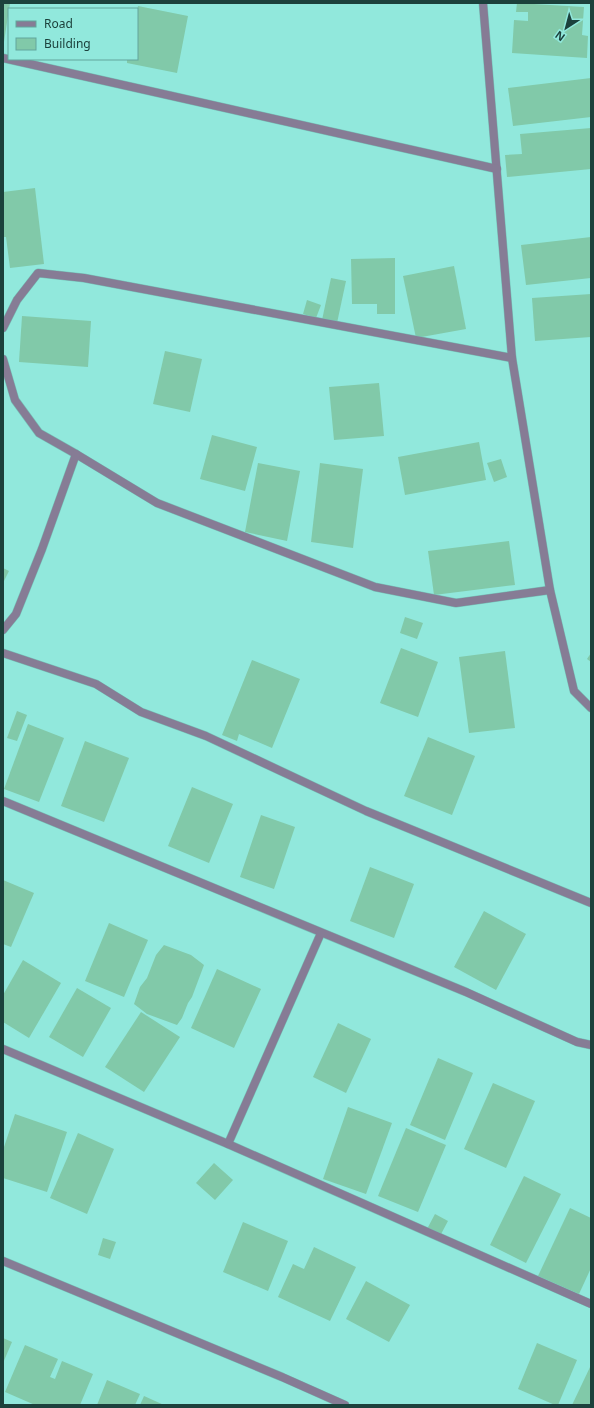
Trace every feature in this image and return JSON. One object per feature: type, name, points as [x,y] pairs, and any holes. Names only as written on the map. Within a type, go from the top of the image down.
[{"type":"street","points":[[484,3],[512,358],[550,590],[574,691],[591,708]]},
{"type":"street","points":[[12,60],[497,169]]},
{"type":"street","points":[[3,328],[17,300],[38,273],[84,278],[512,358]]},
{"type":"street","points":[[3,359],[15,400],[39,433],[157,503],[375,587],[456,603],[550,590]]},
{"type":"street","points":[[3,630],[16,614],[42,549],[76,454]]},
{"type":"street","points":[[3,653],[96,684],[142,712],[206,736],[366,811],[591,903]]},
{"type":"street","points":[[3,801],[466,992],[577,1042],[591,1045]]},
{"type":"street","points":[[228,1144],[321,933]]},
{"type":"street","points":[[3,1049],[228,1144],[591,1304]]},
{"type":"street","points":[[3,1262],[282,1377],[345,1405]]},
{"type":"building","points":[[3,3],[10,3],[8,8],[4,42]]},
{"type":"building","points":[[517,3],[584,7],[582,35],[588,36],[587,58],[512,53],[514,20],[528,21],[528,12],[516,12]]},
{"type":"building","points":[[138,6],[188,16],[177,73],[127,63],[127,60],[138,60]]},
{"type":"building","points":[[591,78],[591,117],[513,126],[508,88]]},
{"type":"building","points":[[591,128],[591,169],[507,177],[505,155],[522,154],[520,134]]},
{"type":"building","points":[[35,188],[44,264],[10,268],[6,237],[3,237],[3,192]]},
{"type":"building","points":[[591,237],[591,278],[526,285],[521,245]]},
{"type":"building","points":[[395,258],[395,314],[377,314],[377,304],[352,304],[351,259]]},
{"type":"building","points":[[454,266],[466,329],[416,338],[403,276]]},
{"type":"building","points":[[331,278],[346,281],[337,323],[322,320]]},
{"type":"building","points":[[591,294],[591,337],[535,341],[532,298]]},
{"type":"building","points":[[307,300],[321,305],[316,318],[303,314]]},
{"type":"building","points":[[22,316],[91,321],[88,367],[19,362]]},
{"type":"building","points":[[165,351],[202,359],[190,412],[153,404]]},
{"type":"building","points":[[379,383],[384,436],[334,440],[329,387]]},
{"type":"building","points":[[212,435],[257,447],[245,491],[200,479]]},
{"type":"building","points":[[479,442],[486,480],[405,495],[398,457]]},
{"type":"building","points":[[501,459],[507,477],[494,482],[487,463]]},
{"type":"building","points":[[258,463],[300,471],[287,541],[245,532]]},
{"type":"building","points":[[320,463],[363,469],[353,548],[311,542]]},
{"type":"building","points":[[509,541],[515,585],[434,595],[428,551]]},
{"type":"building","points":[[3,568],[9,571],[3,583]]},
{"type":"building","points":[[405,617],[423,623],[417,639],[400,633]]},
{"type":"building","points":[[401,648],[438,662],[418,717],[380,703]]},
{"type":"building","points":[[505,651],[515,728],[469,733],[459,657]]},
{"type":"building","points":[[591,653],[591,662],[587,659]]},
{"type":"building","points":[[252,660],[300,679],[272,748],[239,734],[237,741],[222,735]]},
{"type":"building","points":[[17,711],[27,715],[17,741],[7,738]]},
{"type":"building","points":[[28,724],[64,738],[39,802],[4,789]]},
{"type":"building","points":[[428,737],[475,756],[452,815],[404,796]]},
{"type":"building","points":[[85,741],[129,758],[104,822],[61,806]]},
{"type":"building","points":[[192,787],[233,804],[209,863],[168,846]]},
{"type":"building","points":[[261,815],[295,827],[274,889],[240,877]]},
{"type":"building","points":[[370,867],[414,884],[394,938],[350,921]]},
{"type":"building","points":[[3,880],[34,893],[11,947],[3,944]]},
{"type":"building","points":[[484,911],[526,934],[496,990],[454,967]]},
{"type":"building","points":[[109,923],[148,940],[124,997],[85,981]]},
{"type":"building","points":[[164,945],[191,955],[204,965],[192,997],[177,1025],[147,1014],[134,1004],[140,987],[147,978],[156,955]]},
{"type":"building","points":[[23,960],[61,983],[29,1038],[3,1022],[3,995]]},
{"type":"building","points":[[217,969],[261,989],[234,1048],[191,1028]]},
{"type":"building","points":[[77,988],[111,1008],[83,1057],[49,1037]]},
{"type":"building","points":[[141,1012],[180,1037],[144,1092],[105,1067]]},
{"type":"building","points":[[338,1023],[371,1039],[346,1093],[313,1077]]},
{"type":"building","points":[[438,1058],[473,1073],[445,1140],[410,1125]]},
{"type":"building","points":[[493,1083],[535,1101],[506,1168],[464,1149]]},
{"type":"building","points":[[348,1107],[392,1123],[366,1194],[323,1179]]},
{"type":"building","points":[[15,1114],[67,1132],[47,1192],[3,1178],[3,1150]]},
{"type":"building","points":[[406,1128],[446,1145],[418,1212],[378,1196]]},
{"type":"building","points":[[78,1133],[114,1149],[87,1214],[50,1198]]},
{"type":"building","points":[[214,1163],[233,1180],[215,1200],[196,1183]]},
{"type":"building","points":[[524,1176],[561,1194],[526,1263],[490,1245]]},
{"type":"building","points":[[570,1208],[591,1218],[591,1268],[579,1294],[538,1276]]},
{"type":"building","points":[[435,1214],[448,1221],[440,1236],[427,1229]]},
{"type":"building","points":[[243,1222],[288,1241],[268,1291],[223,1272]]},
{"type":"building","points":[[103,1238],[116,1242],[110,1259],[98,1255]]},
{"type":"building","points":[[314,1247],[356,1267],[330,1321],[278,1297],[293,1264],[304,1269]]},
{"type":"building","points":[[366,1281],[410,1305],[389,1342],[346,1319]]},
{"type":"building","points":[[3,1338],[12,1342],[3,1363]]},
{"type":"building","points":[[537,1343],[577,1360],[558,1405],[518,1389]]},
{"type":"building","points":[[25,1345],[58,1359],[50,1377],[55,1379],[62,1361],[93,1374],[80,1405],[35,1405],[5,1392]]},
{"type":"building","points":[[591,1365],[591,1405],[572,1405]]},
{"type":"building","points":[[107,1380],[140,1394],[135,1405],[97,1405]]},
{"type":"building","points":[[144,1396],[164,1405],[140,1405]]}]
